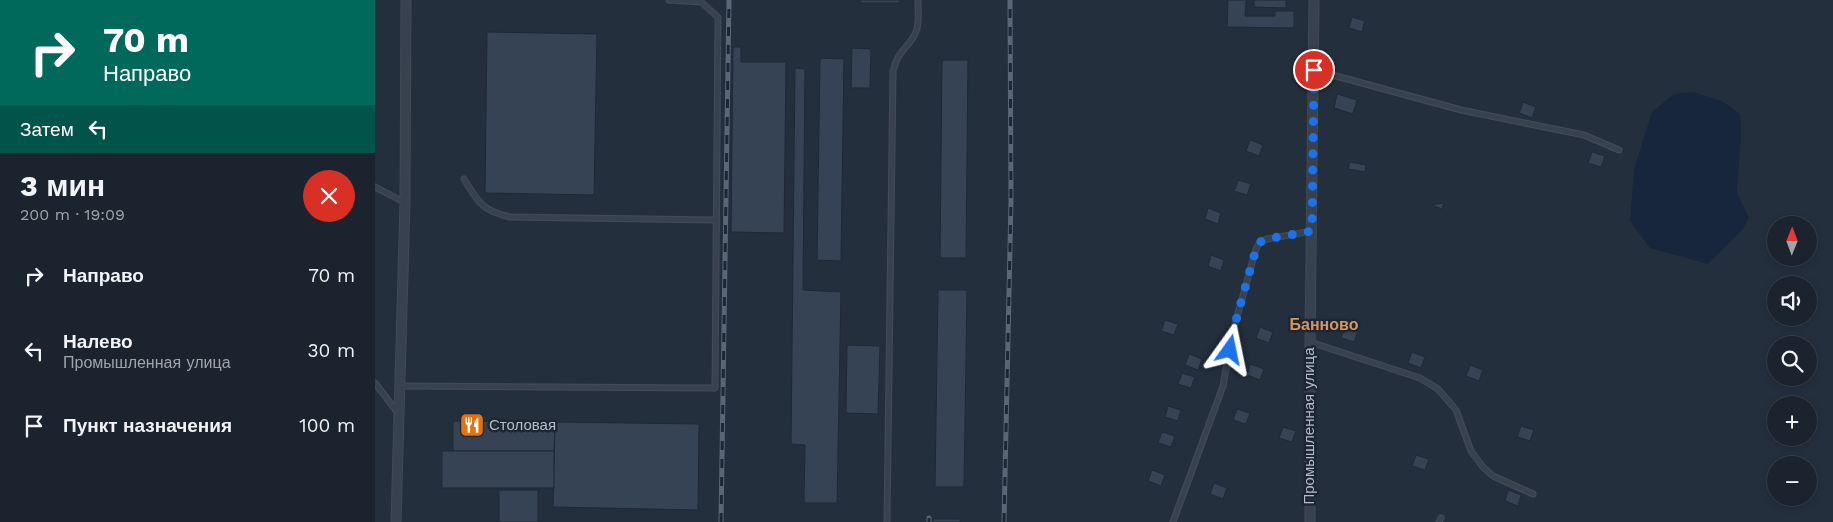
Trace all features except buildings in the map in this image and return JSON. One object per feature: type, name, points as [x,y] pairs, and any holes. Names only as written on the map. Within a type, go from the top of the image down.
[{"type":"street","points":[[396,522],[405,202],[406,0]]},
{"type":"street","name":"Промышленная улица","points":[[1310,522],[1314,0]]},
{"type":"lane","points":[[399,386],[715,388],[718,17],[701,2],[671,0]]},
{"type":"lane","points":[[887,522],[893,71],[897,57],[914,36],[918,25],[918,0]]},
{"type":"lane","points":[[1314,70],[1461,110],[1583,135],[1619,150]]},
{"type":"lane","points":[[464,179],[479,203],[492,213],[510,217],[716,220]]},
{"type":"lane","points":[[375,187],[405,202]]},
{"type":"lane","points":[[1173,522],[1223,386],[1233,331],[1256,249],[1260,242],[1267,239],[1312,231]]},
{"type":"lane","points":[[1310,342],[1420,378],[1438,389],[1456,410],[1471,451],[1483,467],[1493,476],[1533,494]]},
{"type":"lane","points":[[375,382],[399,414]]},
{"type":"water","points":[[1693,92],[1722,101],[1740,114],[1741,134],[1737,193],[1749,218],[1742,230],[1708,264],[1650,248],[1630,221],[1634,169],[1652,112],[1674,94]]},
{"type":"railway","points":[[721,522],[729,0]]},
{"type":"railway","points":[[1004,522],[1011,201],[1010,0]]},
{"type":"place","name":"Столовая","points":[[472,425]]},
{"type":"district","name":"Банново","points":[[1324,324]]},
{"type":"route","points":[[1230,350],[1233,331],[1256,249],[1260,242],[1312,231],[1314,70]]}]
